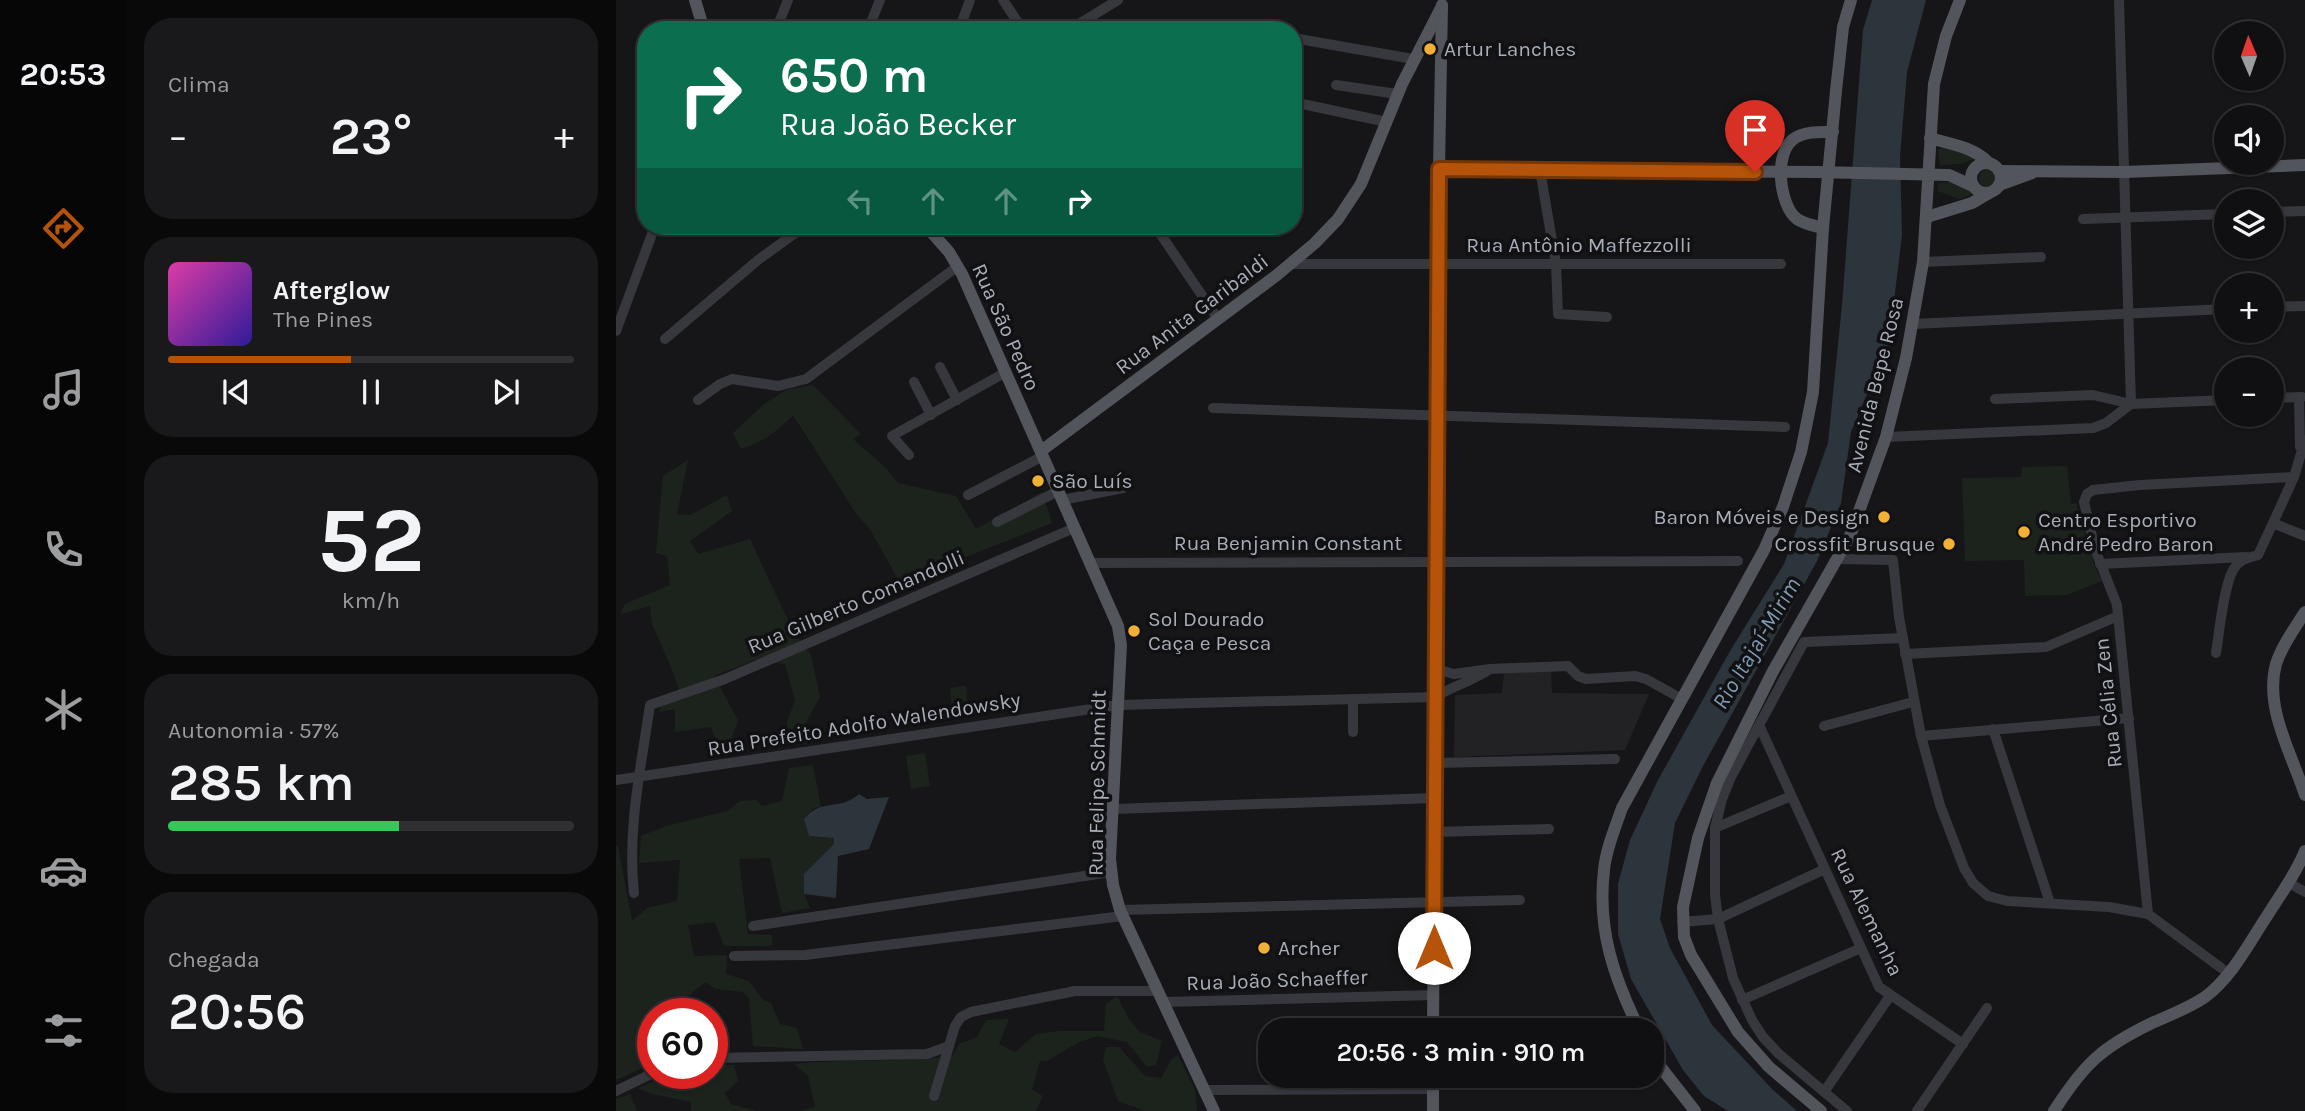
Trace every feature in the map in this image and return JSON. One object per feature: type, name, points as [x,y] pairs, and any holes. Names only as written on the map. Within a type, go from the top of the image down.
[{"type":"main road","points":[[695,0],[701,21]]},
{"type":"main road","points":[[1634,1018],[1613,971],[1603,902],[1604,869],[1622,808],[1764,550],[1783,508],[1801,452],[1813,392],[1823,228],[1843,27],[1851,0]]},
{"type":"main road","name":"Avenida Bepe Rosa","points":[[1821,1111],[1769,1067],[1738,1032],[1691,955],[1682,922],[1690,870],[1717,783],[1791,637],[1839,559],[1858,517],[1886,437],[1913,324],[1923,262],[1933,97],[1939,60],[1959,0]]},
{"type":"main road","points":[[1433,1018],[1438,264],[1441,42],[1444,3]]},
{"type":"main road","name":"Rua Anita Garibaldi","points":[[1042,454],[1292,264],[1347,208],[1361,184],[1413,59],[1444,3]]},
{"type":"main road","points":[[1422,41],[1432,37],[1441,42]]},
{"type":"main road","points":[[1823,228],[1798,220],[1786,207],[1782,190],[1784,151],[1791,141],[1808,133],[1833,132]]},
{"type":"main road","points":[[1930,138],[1981,154],[1994,167],[1994,189]]},
{"type":"main road","points":[[1439,169],[1949,175],[1973,170],[1980,164],[2032,173],[2305,165]]},
{"type":"main road","points":[[1973,170],[1970,181],[1973,186]]},
{"type":"main road","points":[[1949,175],[1983,193],[2032,173]]},
{"type":"main road","points":[[1927,217],[1972,203],[1994,189]]},
{"type":"main road","name":"Rua São Pedro","points":[[934,235],[958,266],[1042,454]]},
{"type":"main road","name":"Rua Felipe Schmidt","points":[[1042,454],[1115,615],[1120,635],[1111,872],[1122,913],[1214,1111]]},
{"type":"main road","points":[[2305,612],[2281,653],[2274,678],[2279,724],[2305,795]]},
{"type":"main road","points":[[2054,1111],[2075,1079],[2100,1052],[2132,1033],[2204,998],[2228,973],[2289,883],[2305,851]]},
{"type":"main road","points":[[1664,1071],[1695,1111]]},
{"type":"main road","points":[[1433,1088],[1433,1111]]},
{"type":"street","points":[[780,21],[788,0]]},
{"type":"street","points":[[872,21],[880,0]]},
{"type":"street","points":[[962,21],[970,0]]},
{"type":"street","points":[[1003,0],[1017,21]]},
{"type":"street","points":[[1084,21],[1118,0]]},
{"type":"street","points":[[2119,0],[2131,404]]},
{"type":"street","points":[[1302,40],[1413,59]]},
{"type":"street","points":[[1336,85],[1397,94]]},
{"type":"street","points":[[1302,104],[1387,122]]},
{"type":"street","points":[[1540,170],[1556,264],[1558,314],[1607,317]]},
{"type":"street","points":[[2284,212],[2305,211]]},
{"type":"street","points":[[2083,219],[2214,214]]},
{"type":"street","points":[[616,331],[652,235]]},
{"type":"street","points":[[665,339],[758,260],[793,235]]},
{"type":"street","points":[[1161,235],[1218,319]]},
{"type":"street","points":[[1923,262],[2041,257]]},
{"type":"street","name":"Rua Antônio Maffezzolli","points":[[1292,264],[1781,264]]},
{"type":"street","points":[[698,400],[732,379],[778,386],[806,379],[958,266]]},
{"type":"street","points":[[2284,307],[2305,306]]},
{"type":"street","points":[[1913,324],[2214,309]]},
{"type":"street","points":[[940,366],[957,400]]},
{"type":"street","points":[[909,455],[892,436],[1006,372]]},
{"type":"street","points":[[914,382],[931,415]]},
{"type":"street","points":[[1995,399],[2093,395],[2131,404],[2214,401]]},
{"type":"street","points":[[2284,398],[2302,397],[2301,454]]},
{"type":"street","points":[[1886,437],[2093,428],[2106,423],[2131,404]]},
{"type":"street","points":[[1213,408],[1785,428]]},
{"type":"street","points":[[2101,564],[2258,555],[2294,477],[2305,440]]},
{"type":"street","points":[[968,495],[1042,454]]},
{"type":"street","name":"Rua Célia Zen","points":[[2148,914],[2118,616],[2084,502],[2087,494],[2093,490],[2294,477]]},
{"type":"street","points":[[998,522],[1060,496],[1123,488]]},
{"type":"street","points":[[2273,523],[2305,536]]},
{"type":"street","name":"Rua Gilberto Comandolli","points":[[640,777],[650,705],[725,679],[1074,528]]},
{"type":"street","points":[[2216,653],[2230,576],[2233,569],[2246,557]]},
{"type":"street","points":[[1839,559],[1893,560],[1905,654],[1921,736],[1940,805],[1964,868],[1982,893],[1996,898],[2109,907],[2148,914],[2228,973]]},
{"type":"street","name":"Rua Benjamin Constant","points":[[1090,563],[1738,561]]},
{"type":"street","points":[[1905,654],[2046,647],[2118,616]]},
{"type":"street","points":[[1847,1111],[1771,1046],[1752,1020],[1742,1000],[1733,978],[1718,919],[1715,895],[1715,828],[1725,789],[1804,642],[1903,638]]},
{"type":"street","points":[[1436,669],[1454,674],[1490,669],[1568,666],[1578,676],[1586,679],[1635,676],[1646,679],[1682,699]]},
{"type":"street","points":[[1435,696],[1455,685],[1475,679],[1490,669]]},
{"type":"street","name":"Rua Prefeito Adolfo Walendowsky","points":[[616,780],[1118,705],[1435,696]]},
{"type":"street","points":[[1353,699],[1353,732]]},
{"type":"street","points":[[1824,726],[1913,702]]},
{"type":"street","points":[[1921,736],[2129,718]]},
{"type":"street","name":"Rua Alemanha","points":[[1760,727],[1879,987],[1963,1044]]},
{"type":"street","points":[[1993,729],[2050,904]]},
{"type":"street","points":[[1435,764],[1615,759]]},
{"type":"street","points":[[634,893],[632,854],[640,777]]},
{"type":"street","points":[[1715,828],[1791,796]]},
{"type":"street","points":[[1113,809],[1435,798]]},
{"type":"street","points":[[1435,832],[1549,829]]},
{"type":"street","points":[[1682,922],[1718,919],[1825,869]]},
{"type":"street","points":[[753,926],[1111,872]]},
{"type":"street","points":[[2289,883],[2305,892]]},
{"type":"street","points":[[734,956],[805,955],[1122,913],[1520,900]]},
{"type":"street","points":[[1742,1000],[1861,948]]},
{"type":"street","name":"Rua João Schaeffer","points":[[934,1096],[955,1026],[961,1017],[971,1012],[1075,991],[1160,996],[1434,995]]},
{"type":"street","points":[[1824,1092],[1890,996]]},
{"type":"street","points":[[1917,1111],[1987,1008]]},
{"type":"street","points":[[728,1058],[928,1054],[949,1046]]},
{"type":"street","points":[[616,1091],[637,1081]]},
{"type":"street","points":[[1205,1090],[1262,1088]]},
{"type":"shaded area","points":[[1944,146],[1980,157],[1960,164],[1940,165],[1938,150]]},
{"type":"shaded area","points":[[1988,169],[1994,172],[1997,178],[1994,184],[1988,187],[1982,184],[1979,178],[1982,172]]},
{"type":"shaded area","points":[[1951,182],[1976,193],[1959,199],[1938,191],[1938,183]]},
{"type":"shaded area","points":[[813,385],[861,434],[853,439],[886,468],[898,483],[956,496],[976,529],[1042,492],[1052,523],[900,583],[870,529],[857,515],[793,415],[770,435],[741,449],[733,433],[764,404],[786,390]]},
{"type":"shaded area","points":[[688,460],[677,514],[690,515],[727,495],[732,511],[690,541],[698,554],[750,539],[794,633],[811,655],[820,697],[806,722],[808,744],[788,745],[787,721],[795,700],[785,664],[755,660],[714,676],[738,720],[728,749],[720,749],[711,727],[675,732],[675,709],[659,712],[661,705],[682,698],[652,624],[650,606],[620,614],[625,604],[670,585],[667,556],[656,553],[663,476]]},
{"type":"shaded area","name":"Centro Esportivo André Pedro Baron","points":[[2067,466],[2071,504],[2076,503],[2095,567],[2102,581],[2067,595],[2025,596],[2024,560],[1965,561],[1962,478],[2021,477],[2022,467]]},
{"type":"shaded area","points":[[1551,671],[1552,693],[1649,694],[1625,750],[1454,757],[1455,695],[1502,693],[1504,673]]},
{"type":"shaded area","points":[[966,686],[968,709],[952,711],[950,688]]},
{"type":"shaded area","points":[[925,753],[930,786],[911,789],[906,756]]},
{"type":"shaded area","points":[[813,765],[821,807],[814,808],[804,819],[809,836],[834,838],[834,844],[804,874],[804,894],[810,908],[782,913],[770,858],[739,859],[748,934],[772,935],[772,946],[724,946],[715,922],[688,925],[694,956],[727,955],[726,974],[749,981],[763,1000],[771,1003],[780,1024],[797,1028],[803,1049],[753,1046],[749,998],[743,992],[716,989],[705,982],[686,998],[637,998],[637,1070],[616,1080],[616,846],[632,921],[647,908],[677,901],[680,860],[639,863],[641,836],[666,826],[727,811],[740,801],[756,800],[762,806],[782,801],[789,768]]},
{"type":"shaded area","points":[[1117,996],[1129,1019],[1140,1032],[1162,1041],[1156,1065],[1147,1067],[1127,1042],[1097,1036],[1077,1043],[1047,1061],[1040,1061],[1032,1090],[1043,1096],[1036,1111],[801,1111],[815,1107],[808,1076],[794,1064],[952,1056],[959,1044],[977,1037],[986,1020],[1009,1019],[999,1044],[1015,1052],[1036,1034],[1104,1031],[1106,1004]]},
{"type":"shaded area","points":[[1106,1047],[1119,1047],[1145,1076],[1161,1078],[1171,1060],[1178,1055],[1195,1090],[1197,1111],[1145,1111],[1118,1101],[1103,1060]]},
{"type":"shaded area","points":[[728,1065],[734,1065],[738,1081],[725,1093],[731,1104],[756,1111],[691,1111],[691,1102],[640,1089],[728,1089]]},
{"type":"shaded area","points":[[630,1094],[637,1111],[616,1111],[616,1099]]},
{"type":"water","name":"Rio Itajaí-Mirim","points":[[1872,0],[1926,0],[1907,72],[1900,156],[1902,235],[1889,342],[1851,432],[1841,503],[1817,561],[1703,766],[1675,823],[1660,919],[1670,948],[1712,1025],[1772,1089],[1797,1111],[1728,1111],[1704,1096],[1683,1070],[1664,1037],[1664,1018],[1653,1018],[1631,979],[1618,934],[1618,884],[1630,840],[1658,780],[1730,651],[1784,564],[1828,443],[1842,305],[1863,30]]},
{"type":"water","points":[[859,794],[867,799],[889,797],[869,849],[838,856],[836,898],[804,894],[804,874],[834,844],[834,838],[809,836],[804,819],[818,808],[845,802]]},
{"type":"place","name":"Artur Lanches","points":[[1430,49]]},
{"type":"place","name":"São Luís","points":[[1038,481]]},
{"type":"place","name":"Baron Móveis e Design","points":[[1884,517]]},
{"type":"place","name":"Centro Esportivo André Pedro Baron","points":[[2024,532]]},
{"type":"place","name":"Crossfit Brusque","points":[[1949,544]]},
{"type":"place","name":"Sol Dourado Caça e Pesca","points":[[1134,631]]},
{"type":"place","name":"Archer","points":[[1264,948]]},
{"type":"route","points":[[1434,948],[1439,169],[1755,172]]}]
